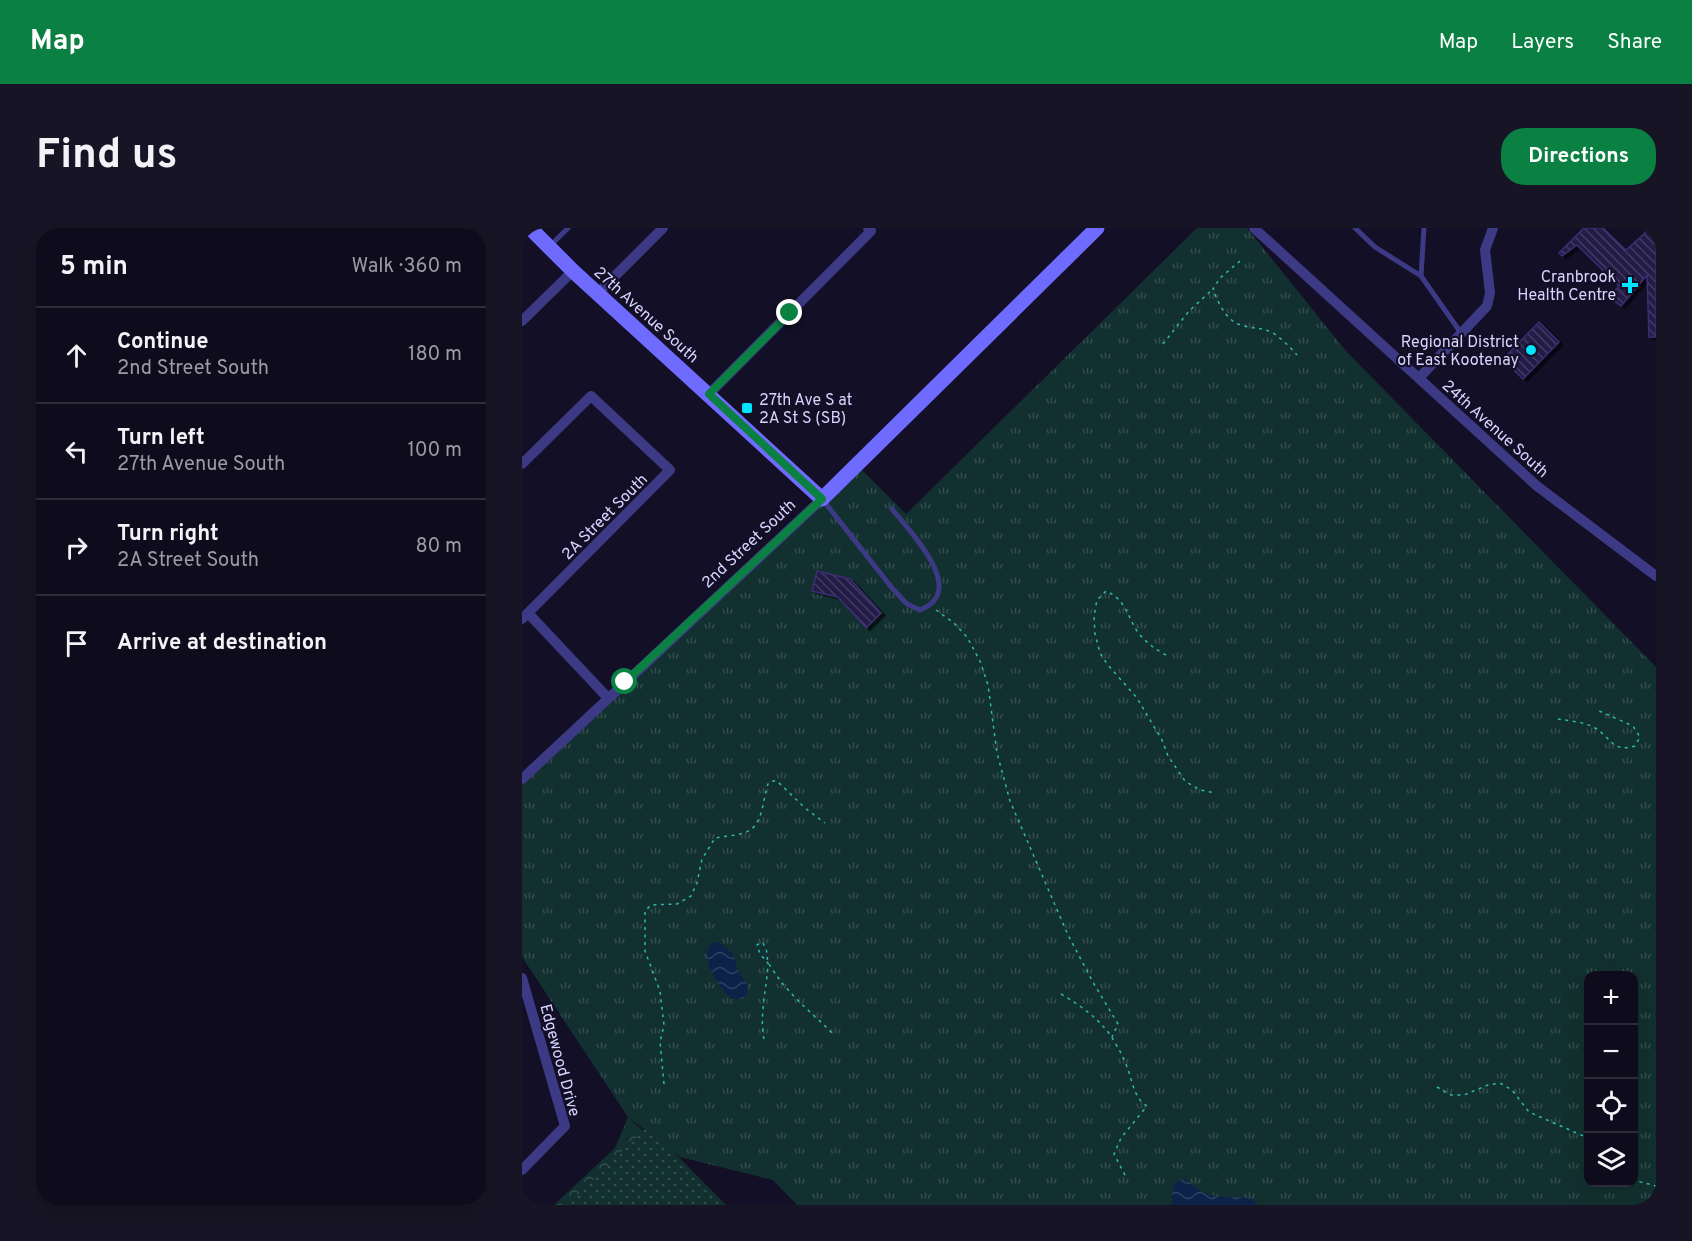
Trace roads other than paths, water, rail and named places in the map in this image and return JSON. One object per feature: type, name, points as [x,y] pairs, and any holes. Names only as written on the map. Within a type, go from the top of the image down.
[{"type":"street","name":"27th Avenue South","points":[[530,228],[573,272],[822,499]]},
{"type":"street","points":[[597,294],[663,228]]},
{"type":"street","name":"2nd Street South","points":[[522,778],[822,499],[1097,228]]},
{"type":"street","name":"24th Avenue South","points":[[1254,228],[1537,486],[1656,576]]},
{"type":"street","points":[[1419,378],[1487,306],[1490,293],[1485,250],[1493,228]]},
{"type":"street","points":[[709,394],[870,230]]},
{"type":"street","points":[[522,321],[573,272]]},
{"type":"street","name":"2A Street South","points":[[522,464],[591,396],[670,470],[525,616]]},
{"type":"street","points":[[525,616],[609,698]]},
{"type":"street","name":"Edgewood Drive","points":[[522,978],[565,1126],[522,1170]]},
{"type":"lane","points":[[549,247],[568,228]]},
{"type":"lane","points":[[1354,228],[1375,247],[1421,276],[1462,334]]},
{"type":"lane","points":[[1421,276],[1424,228]]},
{"type":"lane","points":[[822,499],[891,588],[907,604],[920,610],[930,606],[940,590],[939,577],[924,549],[892,509]]},
{"type":"water","points":[[719,942],[732,953],[739,973],[748,986],[746,996],[742,999],[732,999],[716,981],[712,972],[707,956],[708,949],[712,943]]},
{"type":"water","points":[[1185,1179],[1205,1193],[1253,1199],[1257,1205],[1172,1205],[1174,1185]]},
{"type":"place","name":"Cranbrook Health Centre","points":[[1630,285]]},
{"type":"place","name":"Regional District of East Kootenay","points":[[1531,350]]},
{"type":"place","name":"27th Ave S at 2A St S (SB)","points":[[747,408]]}]
